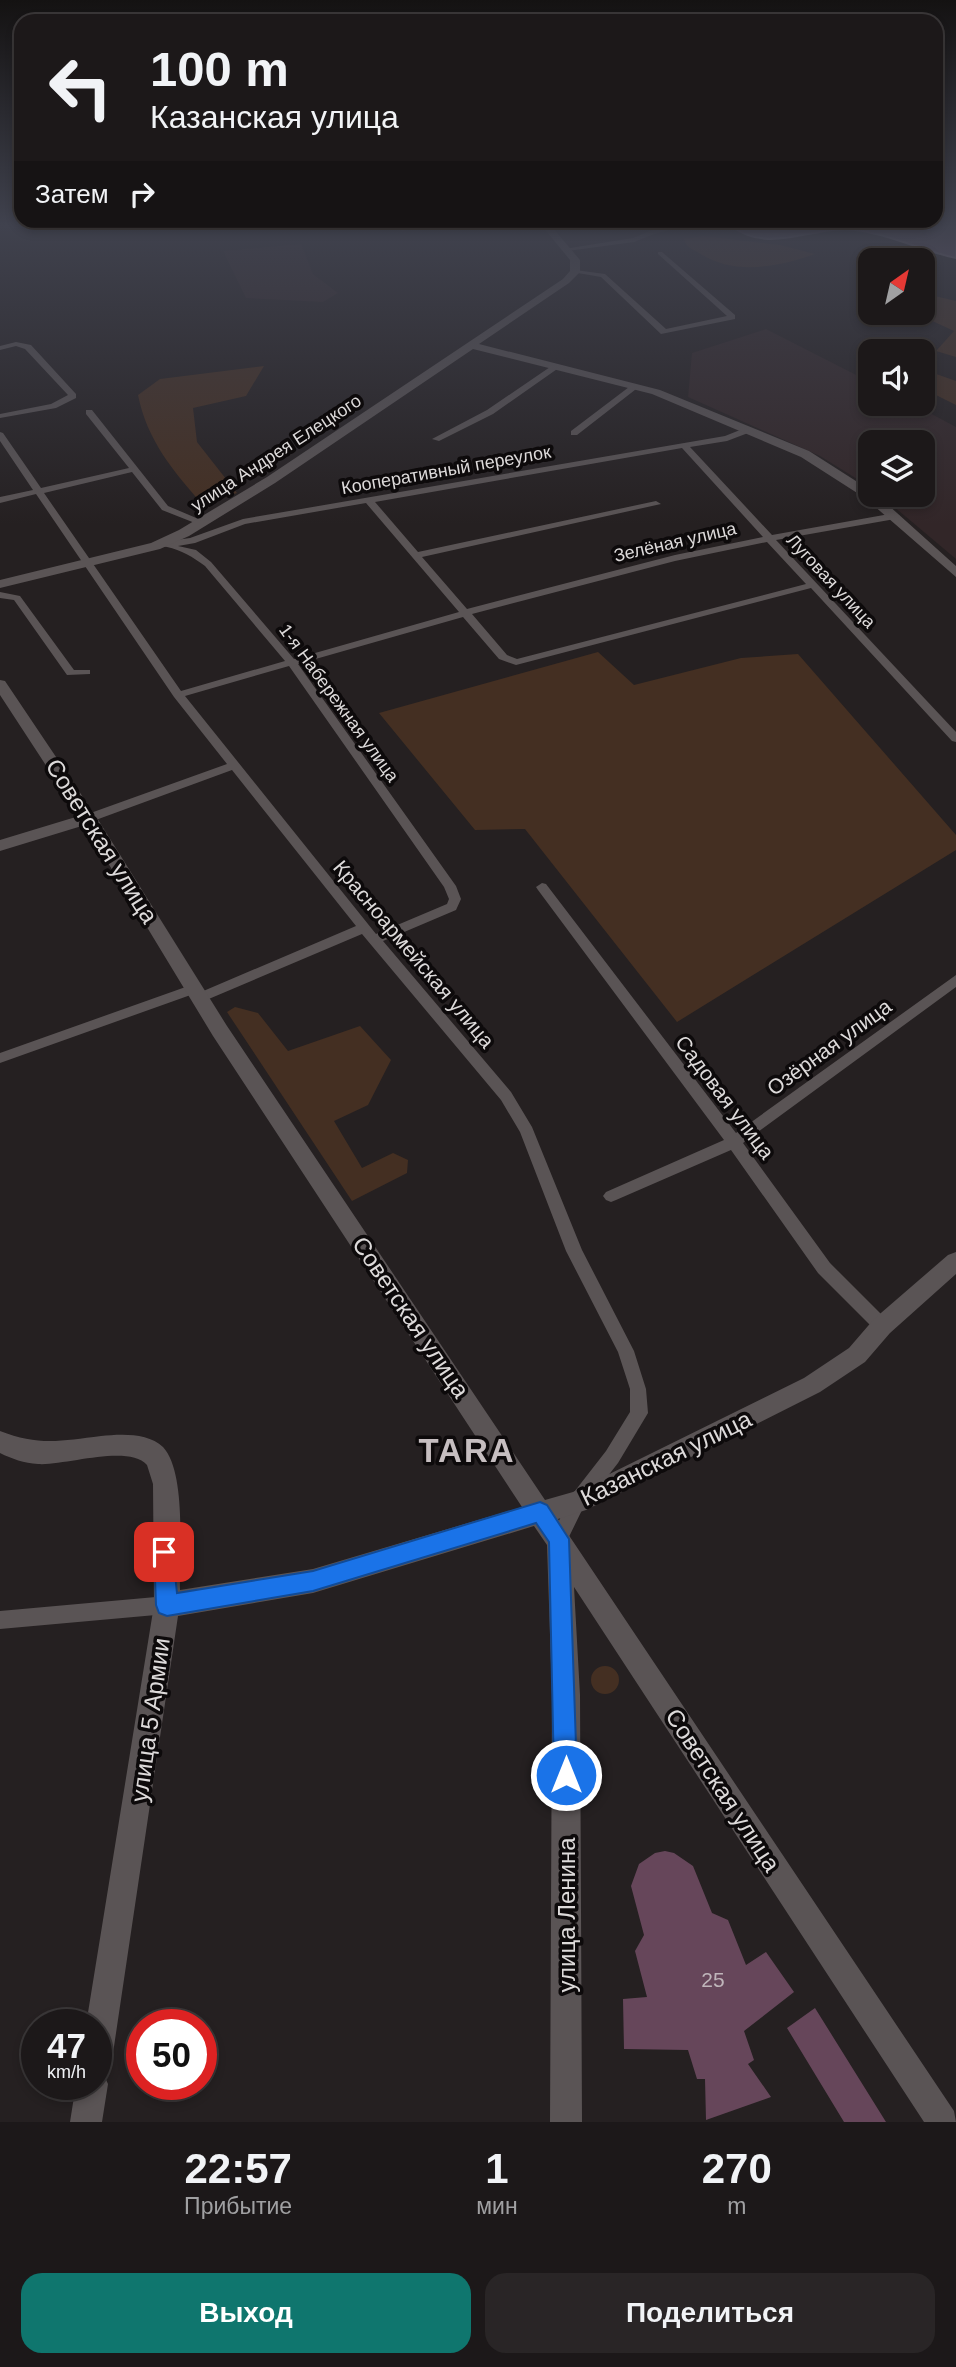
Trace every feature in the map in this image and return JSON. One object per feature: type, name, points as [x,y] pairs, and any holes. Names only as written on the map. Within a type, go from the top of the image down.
[{"type":"main road","name":"улица Андрея Елецкого","points":[[0,584],[161,546],[203,523],[497,326]]},
{"type":"main road","points":[[470,345],[636,386],[827,467],[895,516],[956,573]]},
{"type":"main road","name":"Советская улица","points":[[0,684],[89,818],[197,993],[943,2122]]},
{"type":"main road","points":[[0,846],[89,818]]},
{"type":"main road","name":"Казанская улица","points":[[167,1605],[313,1581],[577,1502],[789,1399],[857,1355],[882,1326],[956,1261]]},
{"type":"main road","name":"улица 5 Армии","points":[[0,1442],[20,1453],[131,1446],[150,1451],[161,1465],[165,1484],[167,1605],[104,2009]]},
{"type":"main road","name":"улица Ленина","points":[[559,1539],[566,1695],[566,2122]]},
{"type":"main road","points":[[86,2122],[89,2100]]},
{"type":"street","points":[[658,326],[664,332],[691,326]]},
{"type":"street","points":[[0,348],[24,345],[73,396],[53,406],[0,416]]},
{"type":"street","points":[[436,439],[499,407],[556,367]]},
{"type":"street","points":[[574,433],[636,386]]},
{"type":"street","points":[[89,412],[165,508],[203,523]]},
{"type":"street","name":"Кооперативный переулок","points":[[161,546],[192,541],[243,523],[727,438],[745,430]]},
{"type":"street","name":"Красноармейская улица","points":[[0,435],[178,695],[364,928],[506,1096],[527,1131],[574,1251],[626,1351],[638,1389],[639,1413],[612,1457],[577,1502],[559,1539]]},
{"type":"street","name":"Луговая улица","points":[[683,445],[956,739]]},
{"type":"street","points":[[0,500],[134,469]]},
{"type":"street","points":[[369,501],[503,657],[516,662],[812,584]]},
{"type":"street","points":[[414,556],[656,504]]},
{"type":"street","name":"Зелёная улица","points":[[178,695],[466,612],[675,558],[895,516]]},
{"type":"street","name":"1-я Набережная улица","points":[[161,546],[193,552],[208,564],[292,663],[450,886],[455,899],[452,907],[374,940]]},
{"type":"street","points":[[0,595],[17,598],[71,673],[86,672]]},
{"type":"street","points":[[89,818],[232,766]]},
{"type":"street","name":"Садовая улица","points":[[542,887],[734,1142],[824,1268],[882,1326]]},
{"type":"street","points":[[0,1058],[197,993],[364,928]]},
{"type":"street","name":"Озёрная улица","points":[[611,1196],[734,1142],[956,980]]},
{"type":"street","name":"Казанская улица","points":[[0,1620],[167,1605]]},
{"type":"shaded area","points":[[943,326],[956,326],[956,357],[936,351],[954,331]]},
{"type":"shaded area","points":[[766,329],[858,376],[858,416],[935,416],[956,427],[956,559],[894,507],[935,507],[935,430],[858,430],[858,480],[820,456],[688,397],[692,353]]},
{"type":"shaded area","points":[[264,366],[246,396],[193,408],[197,442],[237,493],[203,505],[155,441],[138,395],[160,379]]},
{"type":"shaded area","points":[[935,374],[956,381],[956,405],[935,394]]},
{"type":"shaded area","points":[[598,652],[634,685],[741,658],[798,654],[956,835],[956,850],[677,1022],[525,829],[475,830],[379,713]]},
{"type":"shaded area","points":[[235,1007],[258,1013],[288,1051],[360,1026],[391,1060],[368,1105],[334,1121],[362,1168],[393,1153],[408,1160],[407,1173],[352,1201],[227,1012]]},
{"type":"shaded area","points":[[605,1666],[615,1670],[619,1680],[615,1690],[605,1694],[595,1690],[591,1680],[595,1670]]},
{"type":"building","points":[[655,1853],[674,1853],[693,1866],[712,1913],[728,1920],[746,1965],[766,1952],[794,1992],[744,2031],[754,2060],[748,2064],[771,2097],[706,2120],[705,2079],[697,2079],[688,2050],[624,2049],[623,1999],[647,1997],[635,1951],[644,1935],[631,1886],[639,1864]]},
{"type":"building","points":[[815,2008],[886,2122],[844,2122],[787,2028]]},
{"type":"district","name":"TARA","points":[[467,1450]]},
{"type":"route","points":[[164,1552],[167,1605],[313,1581],[540,1512],[559,1539],[566,1695],[566,1775]]}]
